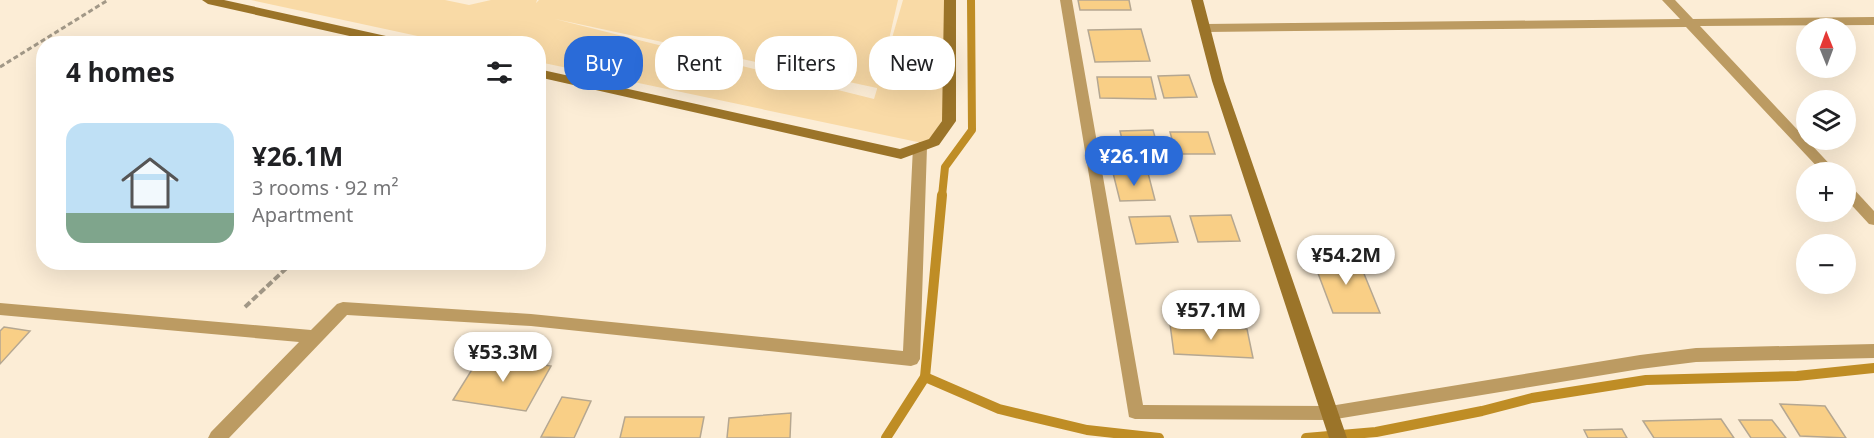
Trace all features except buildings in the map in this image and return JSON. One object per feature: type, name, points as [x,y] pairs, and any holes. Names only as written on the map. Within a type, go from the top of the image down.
[{"type":"street","points":[[208,0],[368,36]]},
{"type":"street","points":[[546,75],[901,154],[934,142],[950,121],[950,0]]},
{"type":"street","points":[[1066,0],[1135,412],[1330,413],[1640,362],[1696,355],[1874,351]]},
{"type":"street","points":[[1197,0],[1218,81],[1338,438]]},
{"type":"street","points":[[1668,0],[1821,162]]},
{"type":"street","points":[[1206,28],[1874,21]]},
{"type":"street","points":[[217,438],[343,308],[531,320],[911,359],[920,147]]},
{"type":"street","points":[[1856,201],[1874,220]]},
{"type":"street","points":[[0,309],[313,337]]},
{"type":"path","points":[[50,36],[108,0]]},
{"type":"path","points":[[0,67],[36,45]]},
{"type":"path","points":[[222,329],[285,270]]},
{"type":"shaded area","points":[[251,0],[445,0],[469,5],[491,0],[537,0],[536,3],[539,0],[898,0],[890,36],[869,36],[869,86],[857,84],[857,36],[755,36],[755,62],[743,59],[743,36],[655,36],[655,40],[643,36],[555,19],[623,36],[564,36],[564,67],[546,63],[546,36],[418,36]]},
{"type":"shaded area","points":[[903,0],[950,0],[950,36],[893,36]]},
{"type":"shaded area","points":[[643,41],[655,44],[655,87],[643,84]]},
{"type":"shaded area","points":[[743,66],[755,69],[755,90],[838,90],[874,99],[876,90],[950,90],[950,108],[927,144],[671,90],[743,90]]},
{"type":"waterway","points":[[942,196],[945,167],[972,130],[971,0]]},
{"type":"waterway","points":[[925,377],[942,195]]},
{"type":"waterway","points":[[1306,438],[1376,432],[1482,411],[1532,398],[1646,380],[1797,376],[1874,368]]},
{"type":"waterway","points":[[886,438],[925,377]]},
{"type":"waterway","points":[[925,377],[999,409],[1087,430],[1159,438]]}]
